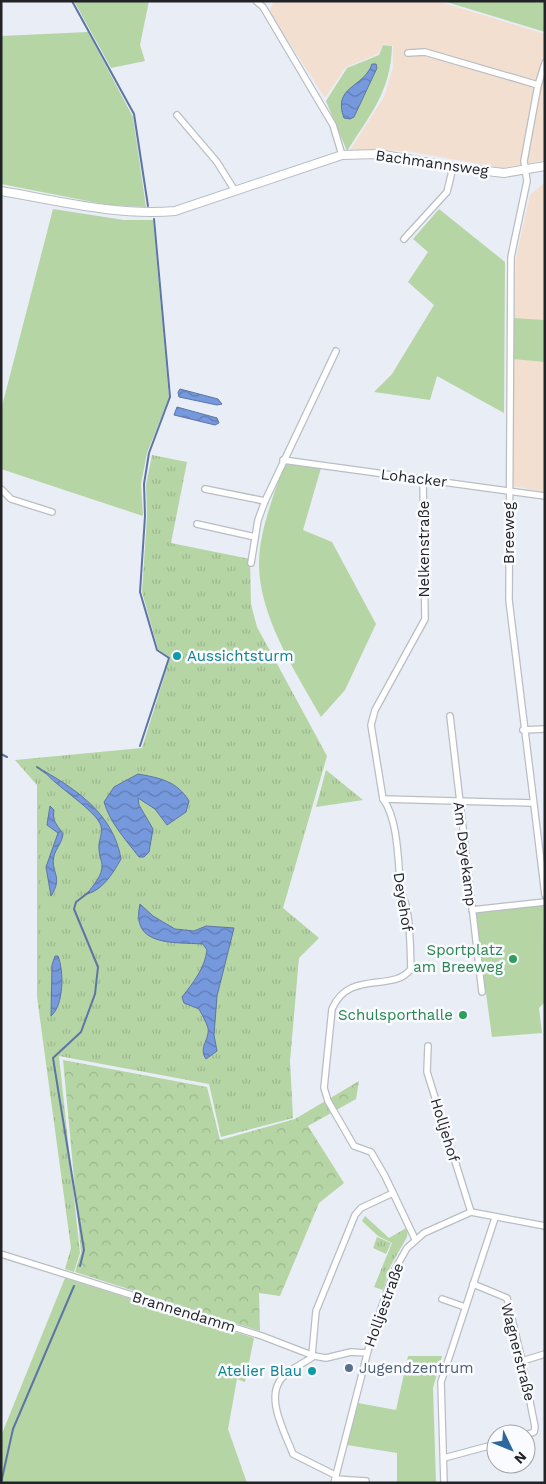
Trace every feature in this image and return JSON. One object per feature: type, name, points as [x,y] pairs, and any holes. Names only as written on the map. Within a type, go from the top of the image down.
[{"type":"street","points":[[256,1],[263,7],[333,125],[342,155]]},
{"type":"street","points":[[263,7],[266,1]]},
{"type":"street","points":[[408,54],[425,52],[538,85]]},
{"type":"street","name":"Breeweg","points":[[545,63],[538,85],[524,160],[527,181],[511,257],[509,491],[509,600],[523,730],[545,895]]},
{"type":"street","points":[[177,116],[217,162],[235,191]]},
{"type":"street","name":"Bachmannsweg","points":[[1,190],[108,210],[150,213],[175,210],[342,155],[378,154],[453,167],[504,173],[545,166]]},
{"type":"street","points":[[404,240],[447,192],[453,167]]},
{"type":"street","points":[[251,563],[255,536],[265,502],[283,460],[336,351]]},
{"type":"street","name":"Lohacker","points":[[283,460],[545,496]]},
{"type":"street","name":"Nelkenstraße","points":[[423,480],[424,619]]},
{"type":"street","points":[[1,489],[11,499],[52,512]]},
{"type":"street","points":[[204,489],[265,502]]},
{"type":"street","points":[[197,524],[255,536]]},
{"type":"street","name":"Deyehof","points":[[415,1239],[394,1193],[370,1152],[354,1146],[331,1107],[324,1088],[332,1009],[336,1000],[341,994],[352,987],[404,976],[411,969],[407,916],[404,897],[400,893],[392,821],[389,808],[383,800],[371,725],[375,710],[424,619]]},
{"type":"street","name":"Am Deyekamp","points":[[450,716],[458,802],[482,992]]},
{"type":"street","points":[[523,730],[545,729]]},
{"type":"street","points":[[383,800],[532,803]]},
{"type":"street","points":[[472,910],[545,902]]},
{"type":"street","name":"Holljehof","points":[[428,1046],[427,1072],[471,1212]]},
{"type":"street","points":[[366,1481],[335,1479],[293,1454],[275,1403],[276,1388],[280,1380],[313,1356],[316,1311],[355,1215],[361,1208],[394,1193]]},
{"type":"street","points":[[471,1212],[545,1226]]},
{"type":"street","name":"Holljestraße","points":[[335,1479],[367,1353],[394,1271],[415,1239],[444,1222],[471,1212]]},
{"type":"street","points":[[444,1483],[441,1382],[495,1218]]},
{"type":"street","name":"Brannendamm","points":[[1,1254],[262,1336],[313,1356],[326,1358],[356,1351],[367,1353]]},
{"type":"street","name":"Wagnerstraße","points":[[473,1284],[507,1298],[534,1424]]},
{"type":"street","points":[[442,1299],[465,1307]]},
{"type":"street","points":[[522,1361],[545,1354]]},
{"type":"street","points":[[444,1458],[486,1447]]},
{"type":"shaded area","points":[[274,1],[437,1],[545,34],[545,160],[503,168],[406,151],[350,150],[384,97],[393,68],[393,46],[383,44],[378,54],[346,67],[325,98],[269,11]]},
{"type":"shaded area","points":[[545,182],[545,492],[513,486],[513,373],[516,258],[530,195]]},
{"type":"green space","points":[[74,1],[149,1],[140,45],[145,61],[111,68]]},
{"type":"green space","points":[[443,1],[545,1],[545,32]]},
{"type":"green space","points":[[88,32],[133,117],[146,207],[108,205],[1,184],[1,36]]},
{"type":"green space","points":[[383,45],[392,46],[388,76],[378,102],[347,151],[326,101],[347,68],[379,55]]},
{"type":"green space","points":[[53,209],[124,220],[153,220],[169,398],[147,453],[141,484],[143,516],[1,469],[1,410]]},
{"type":"green space","points":[[439,209],[505,262],[504,413],[437,376],[430,400],[374,392],[392,374],[434,305],[408,282],[428,252],[413,239]]},
{"type":"green space","points":[[514,318],[545,320],[545,362],[513,359]]},
{"type":"green space","points":[[152,455],[187,462],[171,543],[250,559],[251,604],[257,627],[327,756],[283,908],[319,938],[299,958],[290,1061],[293,1118],[221,1137],[209,1084],[59,1056],[80,1253],[74,1272],[65,1269],[71,1248],[37,997],[37,785],[15,760],[142,748],[170,658],[158,649],[142,592],[147,516],[146,485]]},
{"type":"green space","points":[[285,462],[321,468],[303,530],[332,542],[376,624],[345,690],[321,717],[280,643],[260,582],[259,562],[262,537],[268,512]]},
{"type":"green space","points":[[326,770],[363,800],[316,807]]},
{"type":"green space","name":"Sportplatz am Breeweg","points":[[543,904],[545,1002],[539,1008],[542,1033],[492,1037],[475,913]]},
{"type":"green space","points":[[63,1060],[207,1087],[220,1140],[295,1119],[359,1081],[356,1099],[308,1126],[344,1183],[319,1203],[280,1296],[259,1293],[260,1331],[75,1272],[81,1253]]},
{"type":"green space","points":[[365,1216],[389,1238],[408,1227],[407,1237],[390,1267],[383,1290],[374,1287],[392,1243],[378,1236],[362,1221]]},
{"type":"green space","points":[[377,1237],[391,1243],[386,1254],[373,1248]]},
{"type":"green space","points":[[65,1278],[254,1338],[245,1382],[237,1379],[228,1429],[247,1483],[1,1483],[1,1436]]},
{"type":"green space","points":[[408,1356],[442,1356],[433,1388],[436,1483],[397,1483],[397,1453],[347,1445],[358,1403],[396,1410]]},
{"type":"water","points":[[372,64],[376,64],[377,68],[354,117],[350,119],[344,118],[341,107],[345,93],[363,78]]},
{"type":"water","points":[[180,389],[218,399],[222,404],[217,405],[179,397],[178,392]]},
{"type":"water","points":[[177,407],[217,418],[219,423],[215,425],[174,415]]},
{"type":"water","points":[[44,771],[70,787],[93,806],[111,830],[117,844],[121,859],[103,885],[93,892],[87,894],[97,880],[102,868],[99,853],[101,826],[92,813]]},
{"type":"water","points":[[138,774],[167,781],[179,789],[189,801],[186,812],[167,825],[155,809],[138,798],[139,805],[153,829],[149,852],[144,857],[139,857],[119,831],[110,817],[104,802],[114,787]]},
{"type":"water","points":[[50,806],[54,810],[56,823],[63,834],[54,856],[53,862],[57,879],[51,896],[46,867],[58,833],[47,825]]},
{"type":"water","points":[[140,904],[153,916],[175,929],[194,931],[206,926],[234,928],[217,996],[214,1035],[217,1051],[206,1059],[203,1051],[208,1032],[207,1025],[199,1009],[184,1003],[182,997],[201,969],[207,950],[203,944],[168,942],[148,935],[142,928],[139,918]]},
{"type":"water","points":[[55,956],[58,956],[60,962],[62,988],[58,1004],[51,1016],[52,965]]},
{"type":"waterway","points":[[72,1],[134,114],[148,206]]},
{"type":"waterway","points":[[140,746],[169,658],[157,650],[140,592],[145,516],[144,484],[149,453],[170,397],[154,219]]},
{"type":"waterway","points":[[1,754],[7,757]]},
{"type":"waterway","points":[[37,767],[46,773]]},
{"type":"waterway","points":[[80,1266],[84,1250],[53,1058],[81,1032],[95,994],[98,967],[74,909],[76,902],[89,892]]},
{"type":"waterway","points":[[1,1483],[13,1429],[74,1286]]},
{"type":"place","name":"Aussichtsturm","points":[[177,656]]},
{"type":"place","name":"Sportplatz am Breeweg","points":[[513,959]]},
{"type":"place","name":"Schulsporthalle","points":[[463,1015]]},
{"type":"place","name":"Jugendzentrum","points":[[349,1368]]},
{"type":"place","name":"Atelier Blau","points":[[312,1371]]}]
